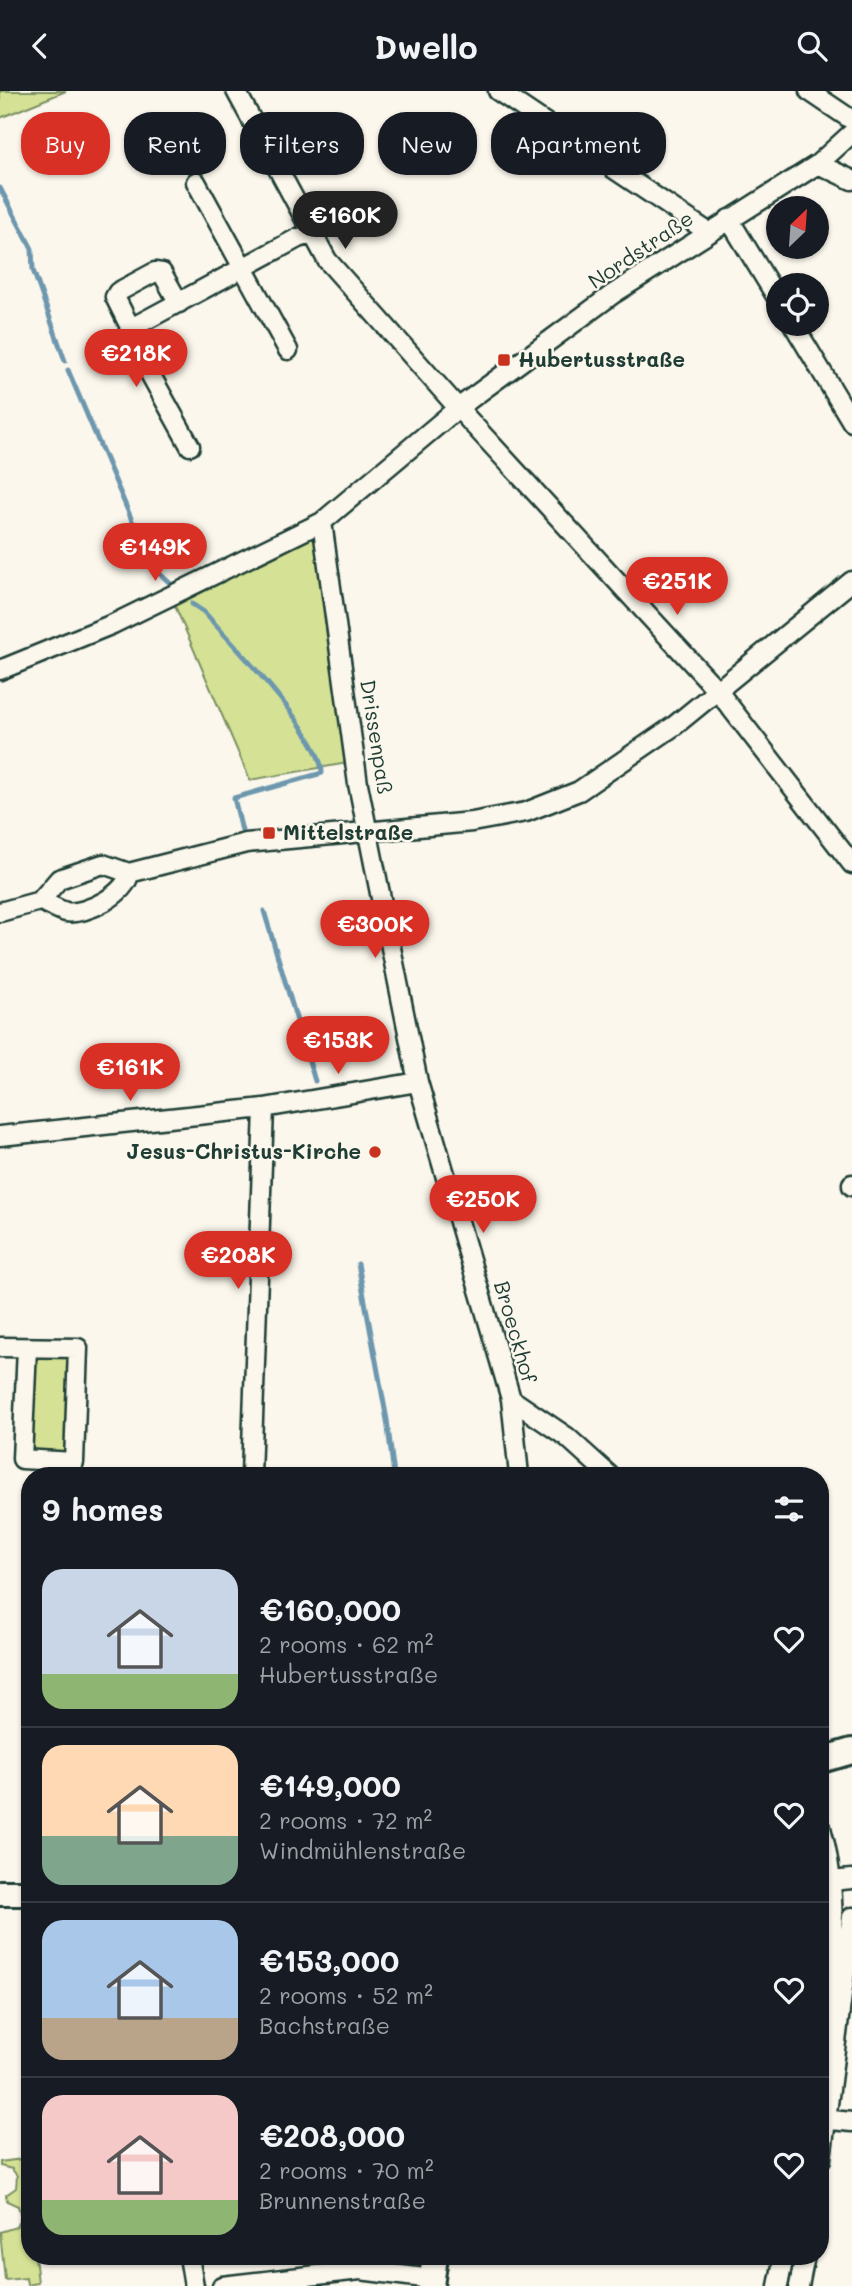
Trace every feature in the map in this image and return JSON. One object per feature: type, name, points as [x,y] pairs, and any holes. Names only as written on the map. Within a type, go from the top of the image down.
[{"type":"street","points":[[236,91],[327,260],[458,408],[717,690],[852,864]]},
{"type":"street","points":[[498,91],[708,232]]},
{"type":"street","points":[[809,91],[852,120]]},
{"type":"street","name":"Nordstraße","points":[[0,670],[113,624],[322,522],[458,408],[613,294],[818,164],[852,134]]},
{"type":"street","points":[[818,164],[852,180]]},
{"type":"street","points":[[196,182],[288,350]]},
{"type":"street","points":[[729,219],[766,280]]},
{"type":"street","points":[[131,325],[135,326],[298,238],[314,233]]},
{"type":"street","points":[[179,303],[162,273],[155,272],[116,294],[131,325],[128,334],[190,446]]},
{"type":"street","points":[[800,336],[852,422]]},
{"type":"street","name":"Drissenpaß","points":[[322,522],[356,772],[370,830],[418,1082]]},
{"type":"street","points":[[0,912],[40,901],[59,879],[103,864],[129,873],[246,843],[492,819],[526,812],[579,791],[674,726],[852,581]]},
{"type":"street","points":[[40,901],[66,912],[80,913],[118,892],[129,880],[129,873]]},
{"type":"street","points":[[0,1136],[264,1108],[418,1082]]},
{"type":"street","name":"Broeckhof","points":[[418,1082],[511,1399],[519,1467]]},
{"type":"street","points":[[251,1467],[264,1108]]},
{"type":"street","points":[[0,1347],[78,1348],[74,1462],[22,1459],[27,1348]]},
{"type":"street","points":[[511,1399],[568,1437],[600,1467]]},
{"type":"street","points":[[829,1743],[852,1739]]},
{"type":"street","points":[[829,1758],[852,1751]]},
{"type":"street","points":[[829,1881],[852,1879]]},
{"type":"street","points":[[0,1893],[21,1893]]},
{"type":"street","points":[[829,1903],[834,1931],[829,1974]]},
{"type":"street","points":[[829,2083],[852,1917]]},
{"type":"street","points":[[829,2120],[852,2122]]},
{"type":"street","points":[[190,2265],[194,2286]]},
{"type":"street","points":[[778,2286],[782,2265]]},
{"type":"street","points":[[799,2286],[802,2265]]},
{"type":"street","points":[[222,2286],[360,2270],[433,2274]]},
{"type":"green space","points":[[0,91],[66,91],[0,118]]},
{"type":"green space","points":[[318,533],[348,763],[250,780],[175,606]]},
{"type":"green space","points":[[33,1355],[71,1355],[69,1456],[30,1454]]},
{"type":"green space","points":[[21,2159],[21,2217],[18,2206],[7,2201],[6,2195],[16,2188],[17,2176],[12,2169],[0,2166],[0,2162]]},
{"type":"green space","points":[[21,2217],[21,2265],[36,2265],[38,2283],[27,2285],[26,2278],[5,2280],[0,2232],[16,2227]]},
{"type":"waterway","points":[[0,188],[32,249],[33,270],[65,361]]},
{"type":"waterway","points":[[68,370],[145,551],[159,573],[173,586]]},
{"type":"waterway","points":[[192,604],[204,612],[274,690],[308,736],[318,756],[322,773],[234,798],[243,835]]},
{"type":"waterway","points":[[264,911],[315,1081]]},
{"type":"waterway","points":[[358,1264],[393,1467]]},
{"type":"place","name":"Hubertusstraße","points":[[504,360]]},
{"type":"place","name":"Mittelstraße","points":[[269,833]]},
{"type":"place","name":"Jesus-Christus-Kirche","points":[[375,1152]]}]
